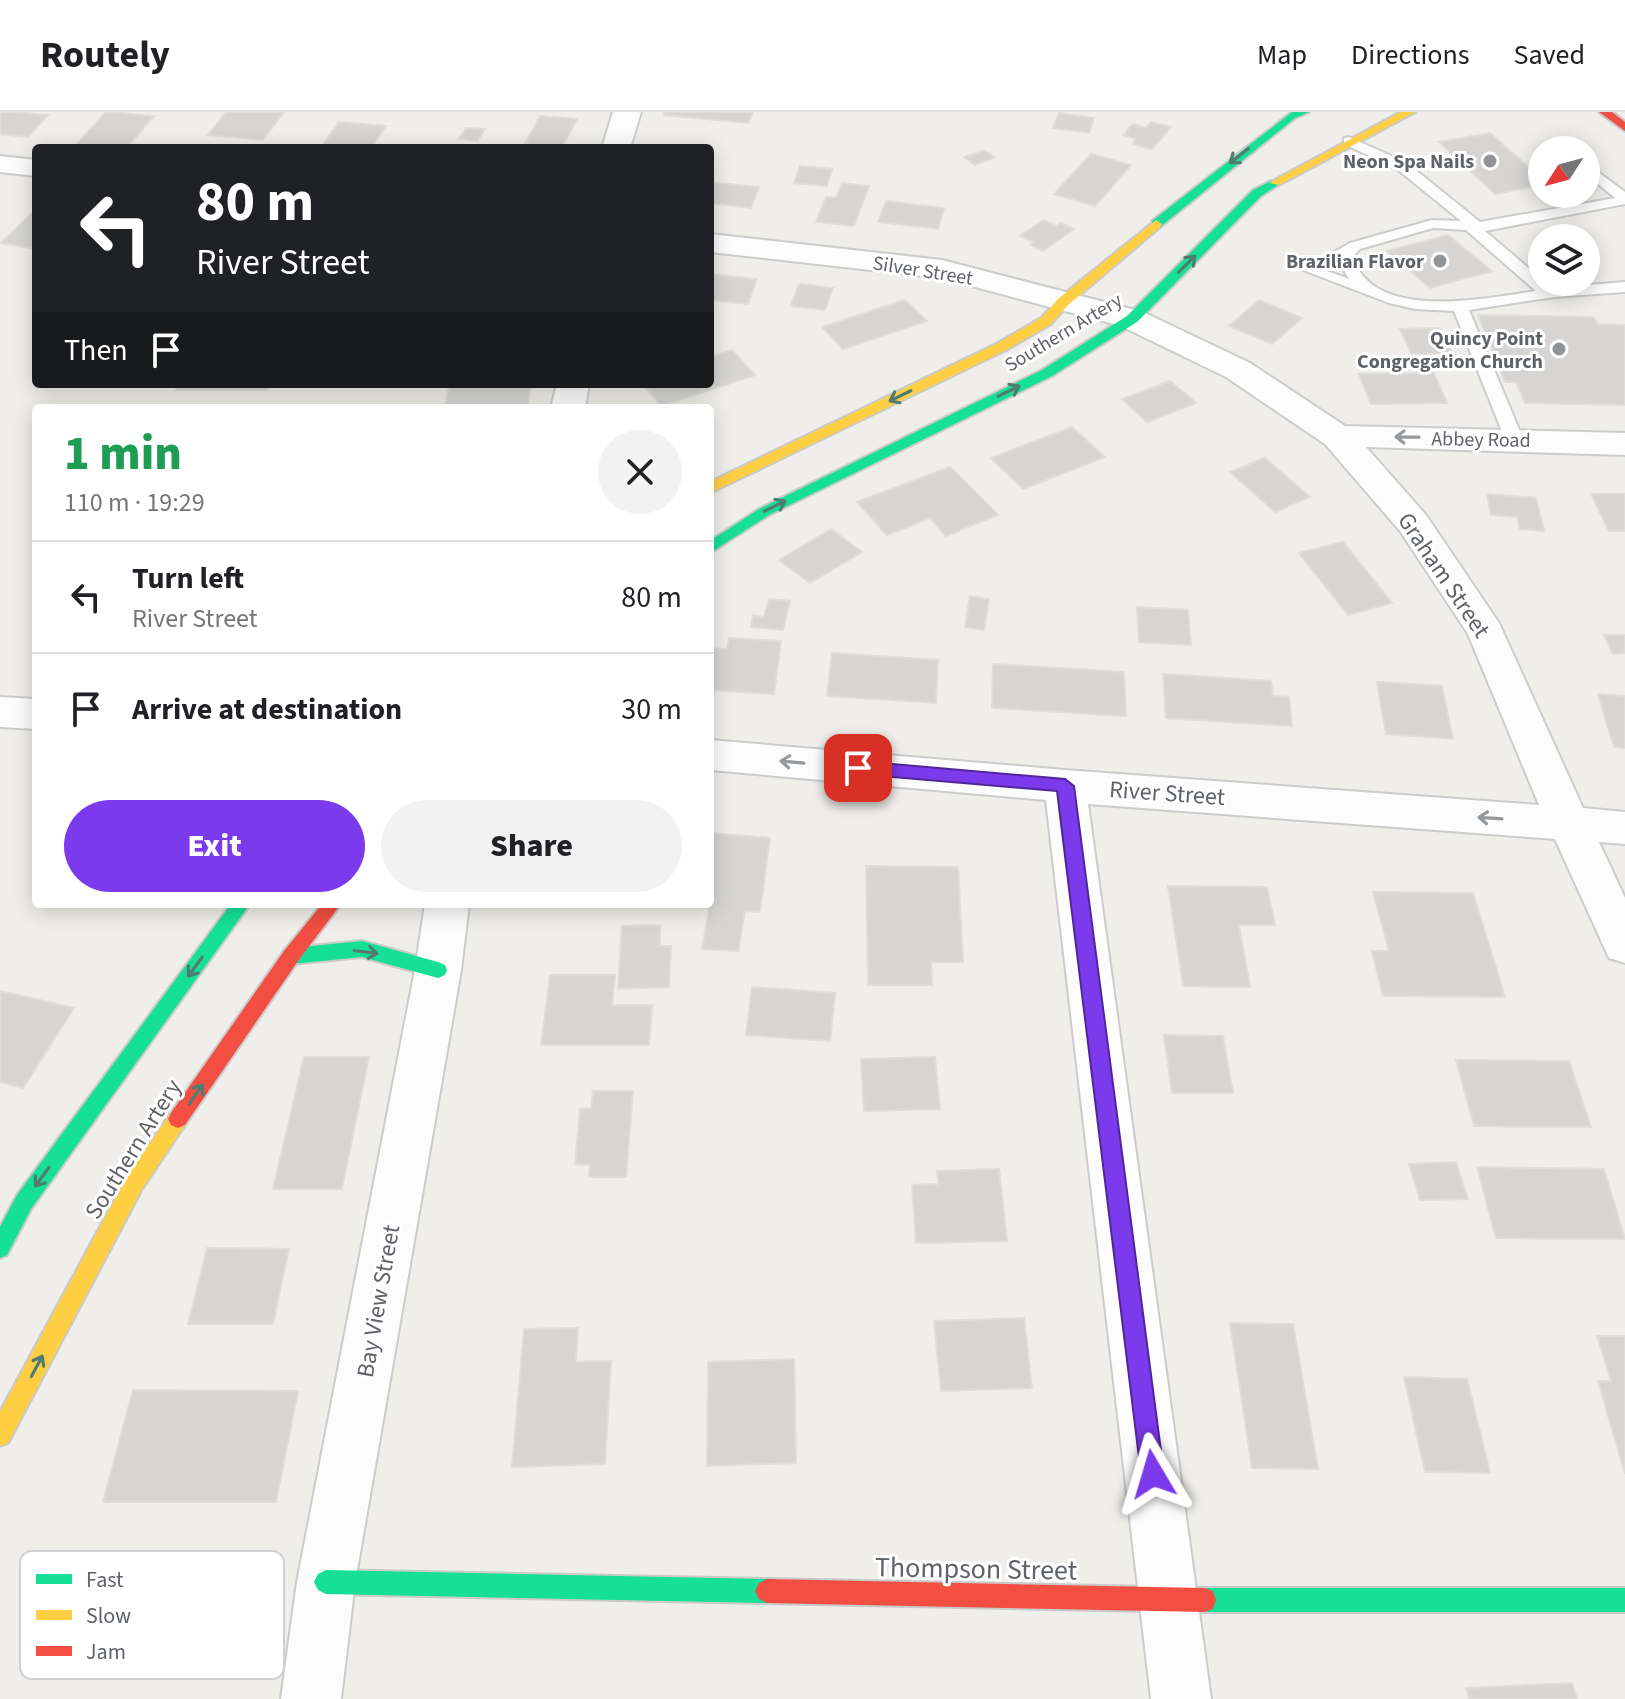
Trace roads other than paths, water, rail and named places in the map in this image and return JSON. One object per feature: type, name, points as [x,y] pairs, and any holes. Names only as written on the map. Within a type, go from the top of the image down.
[{"type":"main road","name":"Southern Artery","points":[[714,545],[764,512],[1047,373],[1132,319],[1257,193],[1349,141],[1409,112]]},
{"type":"main road","points":[[1605,112],[1625,128]]},
{"type":"main road","name":"Southern Artery","points":[[714,486],[1001,347],[1046,321],[1063,302],[1210,178],[1296,113]]},
{"type":"main road","points":[[0,1248],[24,1202],[238,908]]},
{"type":"main road","name":"Southern Artery","points":[[0,1435],[135,1182],[291,956],[329,908]]},
{"type":"main road","points":[[291,956],[362,949],[438,970]]},
{"type":"main road","name":"Thompson Street","points":[[326,1582],[1169,1600],[1625,1600]]},
{"type":"street","points":[[617,144],[627,112]]},
{"type":"street","points":[[0,164],[32,168]]},
{"type":"street","name":"Silver Street","points":[[714,243],[942,269],[1132,319]]},
{"type":"street","name":"Graham Street","points":[[1132,319],[1238,370],[1337,436],[1413,523],[1486,632],[1568,824],[1625,945]]},
{"type":"street","name":"Abbey Road","points":[[1337,436],[1625,444]]},
{"type":"street","points":[[0,712],[32,714]]},
{"type":"street","name":"River Street","points":[[714,755],[1065,786],[1625,828]]},
{"type":"street","points":[[1065,786],[1181,1699]]},
{"type":"street","name":"Bay View Street","points":[[311,1699],[326,1582],[438,970],[446,908]]},
{"type":"lane","points":[[1349,141],[1402,166],[1528,275]]},
{"type":"lane","points":[[1600,179],[1625,200]]},
{"type":"lane","points":[[1392,300],[1359,282],[1348,270],[1345,255],[1355,246],[1432,224],[1489,227],[1625,200]]},
{"type":"lane","points":[[1351,250],[1311,270],[1411,305],[1460,306],[1528,296]]},
{"type":"lane","points":[[1600,289],[1625,287]]},
{"type":"lane","points":[[1460,306],[1514,439]]},
{"type":"place","name":"Neon Spa Nails","points":[[1490,161]]},
{"type":"place","name":"Brazilian Flavor","points":[[1440,261]]},
{"type":"place","name":"Quincy Point Congregation Church","points":[[1559,349]]}]
